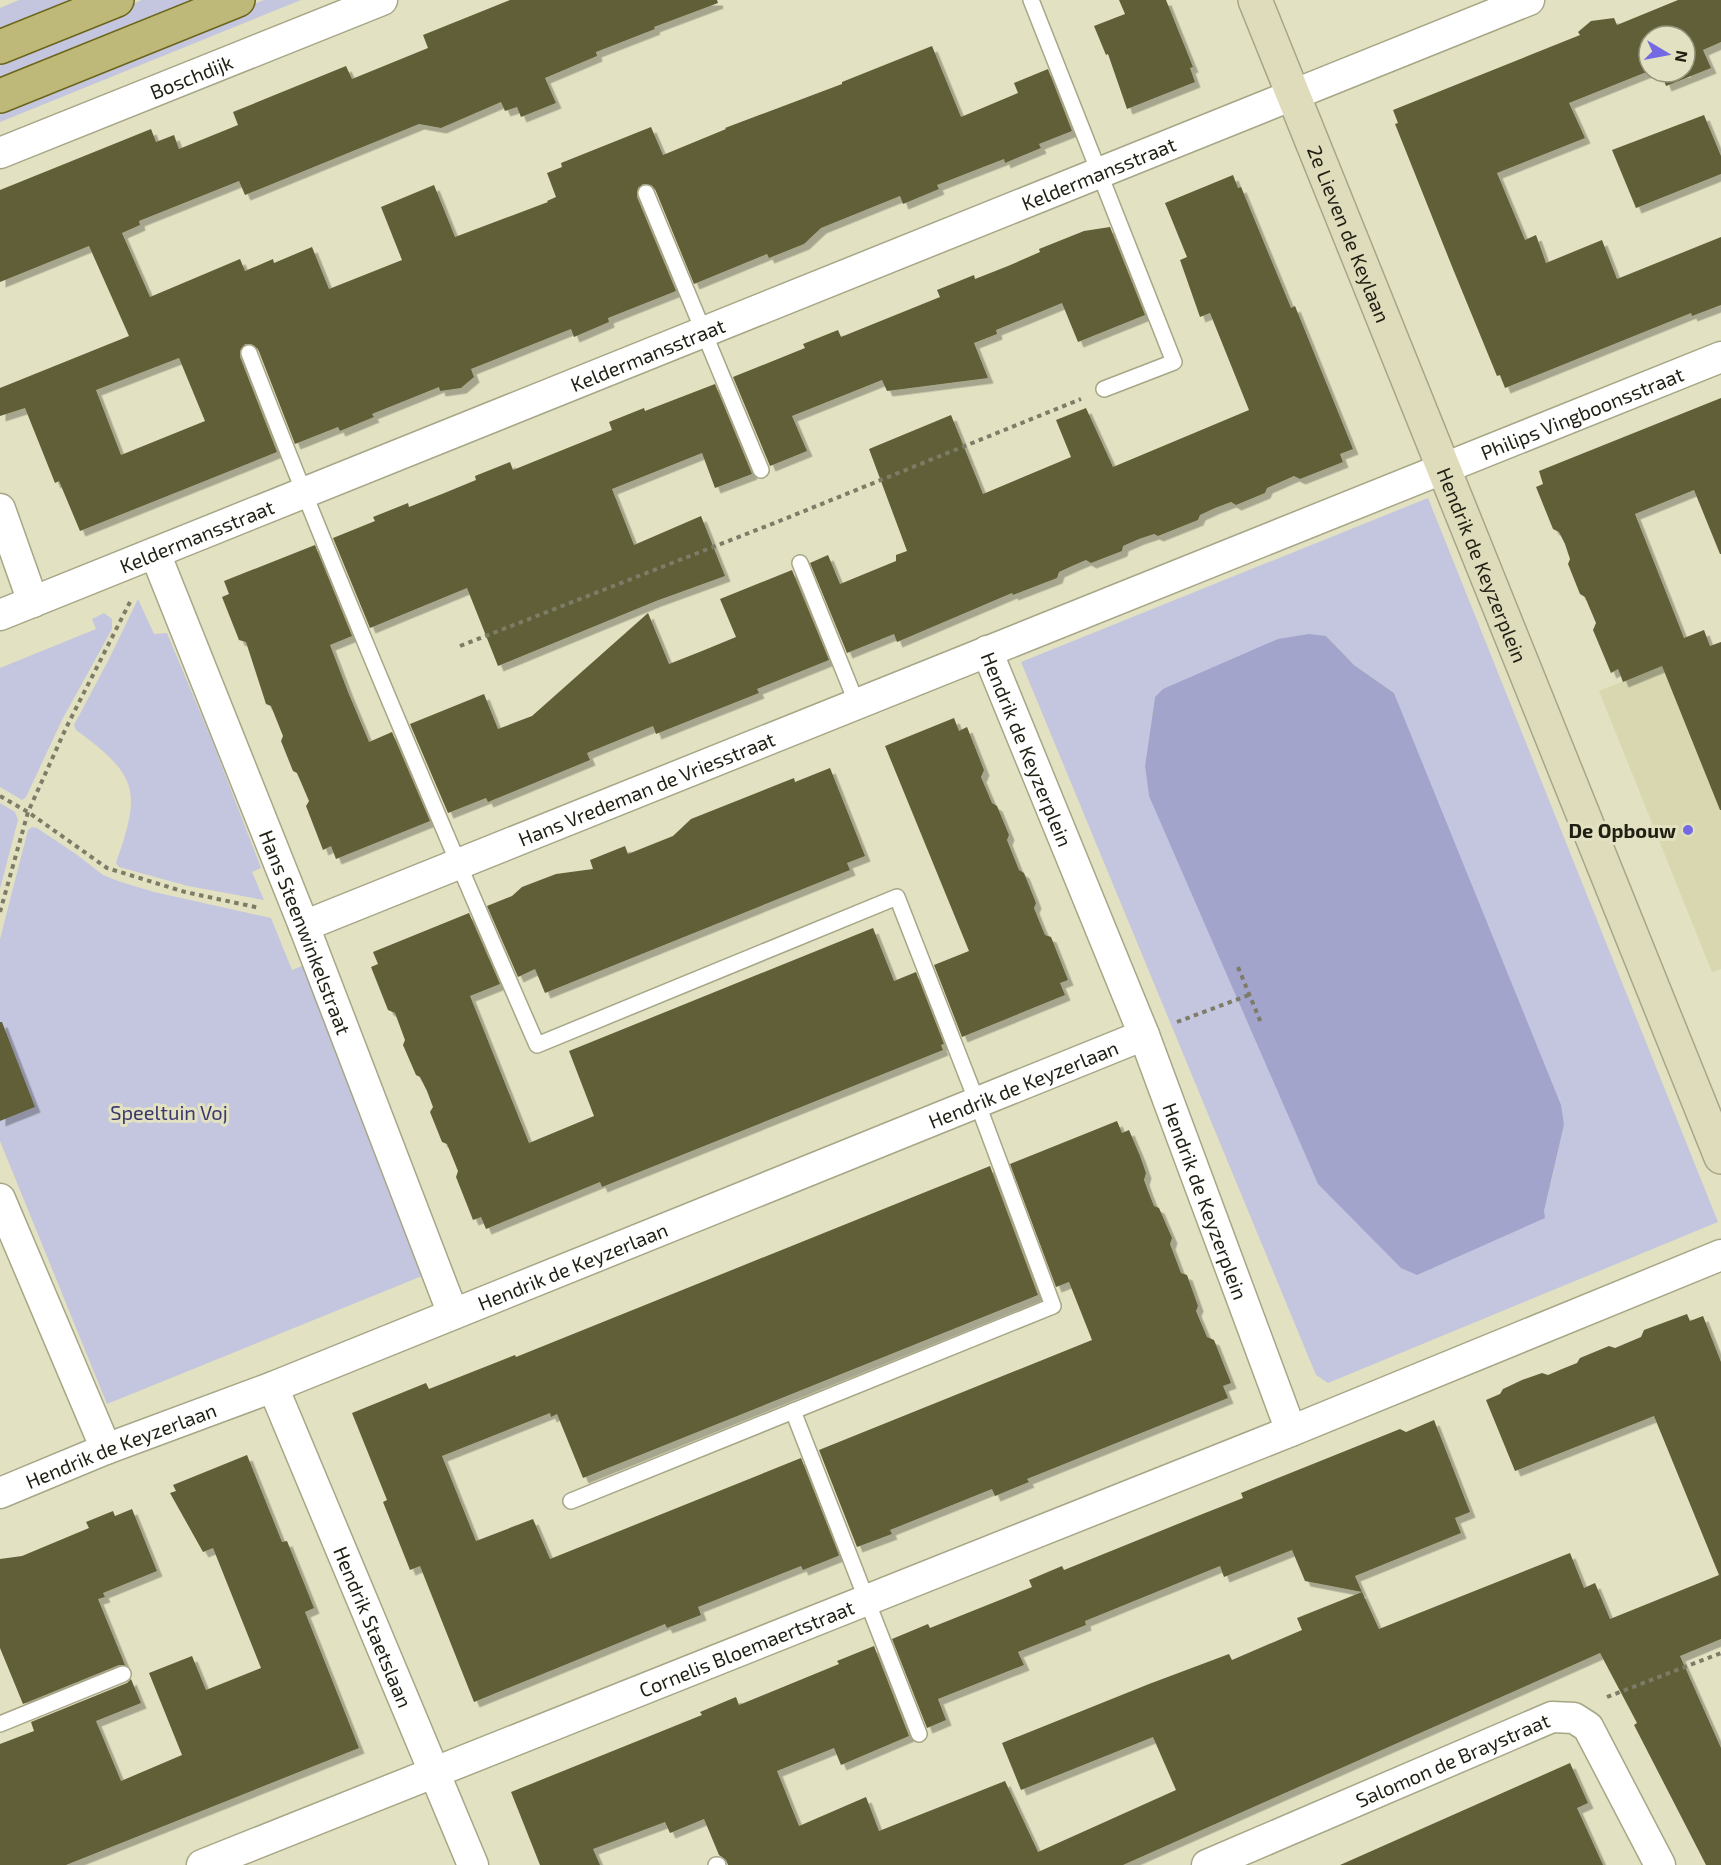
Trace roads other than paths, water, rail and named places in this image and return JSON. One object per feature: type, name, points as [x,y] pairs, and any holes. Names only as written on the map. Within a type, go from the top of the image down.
[{"type":"main road","points":[[0,47],[117,0]]},
{"type":"main road","points":[[0,96],[238,0]]},
{"type":"main road","name":"2e Lieven de Keylaan","points":[[1255,0],[1443,468]]},
{"type":"main road","name":"Hendrik de Keyzerplein","points":[[1443,468],[1721,1157]]},
{"type":"street","name":"Boschdijk","points":[[0,153],[382,0]]},
{"type":"street","name":"Keldermansstraat","points":[[0,615],[1529,0]]},
{"type":"street","name":"Philips Vingboonsstraat","points":[[1443,468],[1721,357]]},
{"type":"street","name":"Hendrik de Keyzerplein","points":[[1291,1431],[1144,1035],[987,651],[1443,468]]},
{"type":"street","points":[[0,509],[33,602]]},
{"type":"street","name":"Hans Steenwinkelstraat","points":[[155,553],[304,926],[453,1314]]},
{"type":"street","name":"Hans Vredeman de Vriesstraat","points":[[304,926],[987,651]]},
{"type":"street","name":"Hendrik de Keyzerlaan","points":[[0,1493],[106,1449],[273,1387],[1144,1035]]},
{"type":"street","points":[[0,1199],[106,1449]]},
{"type":"street","points":[[1291,1431],[1721,1255]]},
{"type":"street","name":"Hendrik Staetslaan","points":[[273,1387],[473,1865]]},
{"type":"street","name":"Cornelis Bloemaertstraat","points":[[202,1865],[1291,1431]]},
{"type":"street","name":"Salomon de Braystraat","points":[[1207,1865],[1552,1717],[1574,1718],[1588,1727],[1660,1865]]},
{"type":"lane","points":[[1031,0],[1174,363],[1104,390]]},
{"type":"lane","points":[[646,193],[761,471]]},
{"type":"lane","points":[[249,353],[303,494],[458,864],[537,1045],[897,897],[1053,1306],[571,1501]]},
{"type":"lane","points":[[800,563],[857,704]]},
{"type":"lane","points":[[793,1411],[919,1734]]},
{"type":"lane","points":[[0,1724],[123,1674]]},
{"type":"place","name":"De Opbouw","points":[[1688,830]]},
{"type":"park label","name":"Speeltuin Voj","points":[[169,1112]]}]
